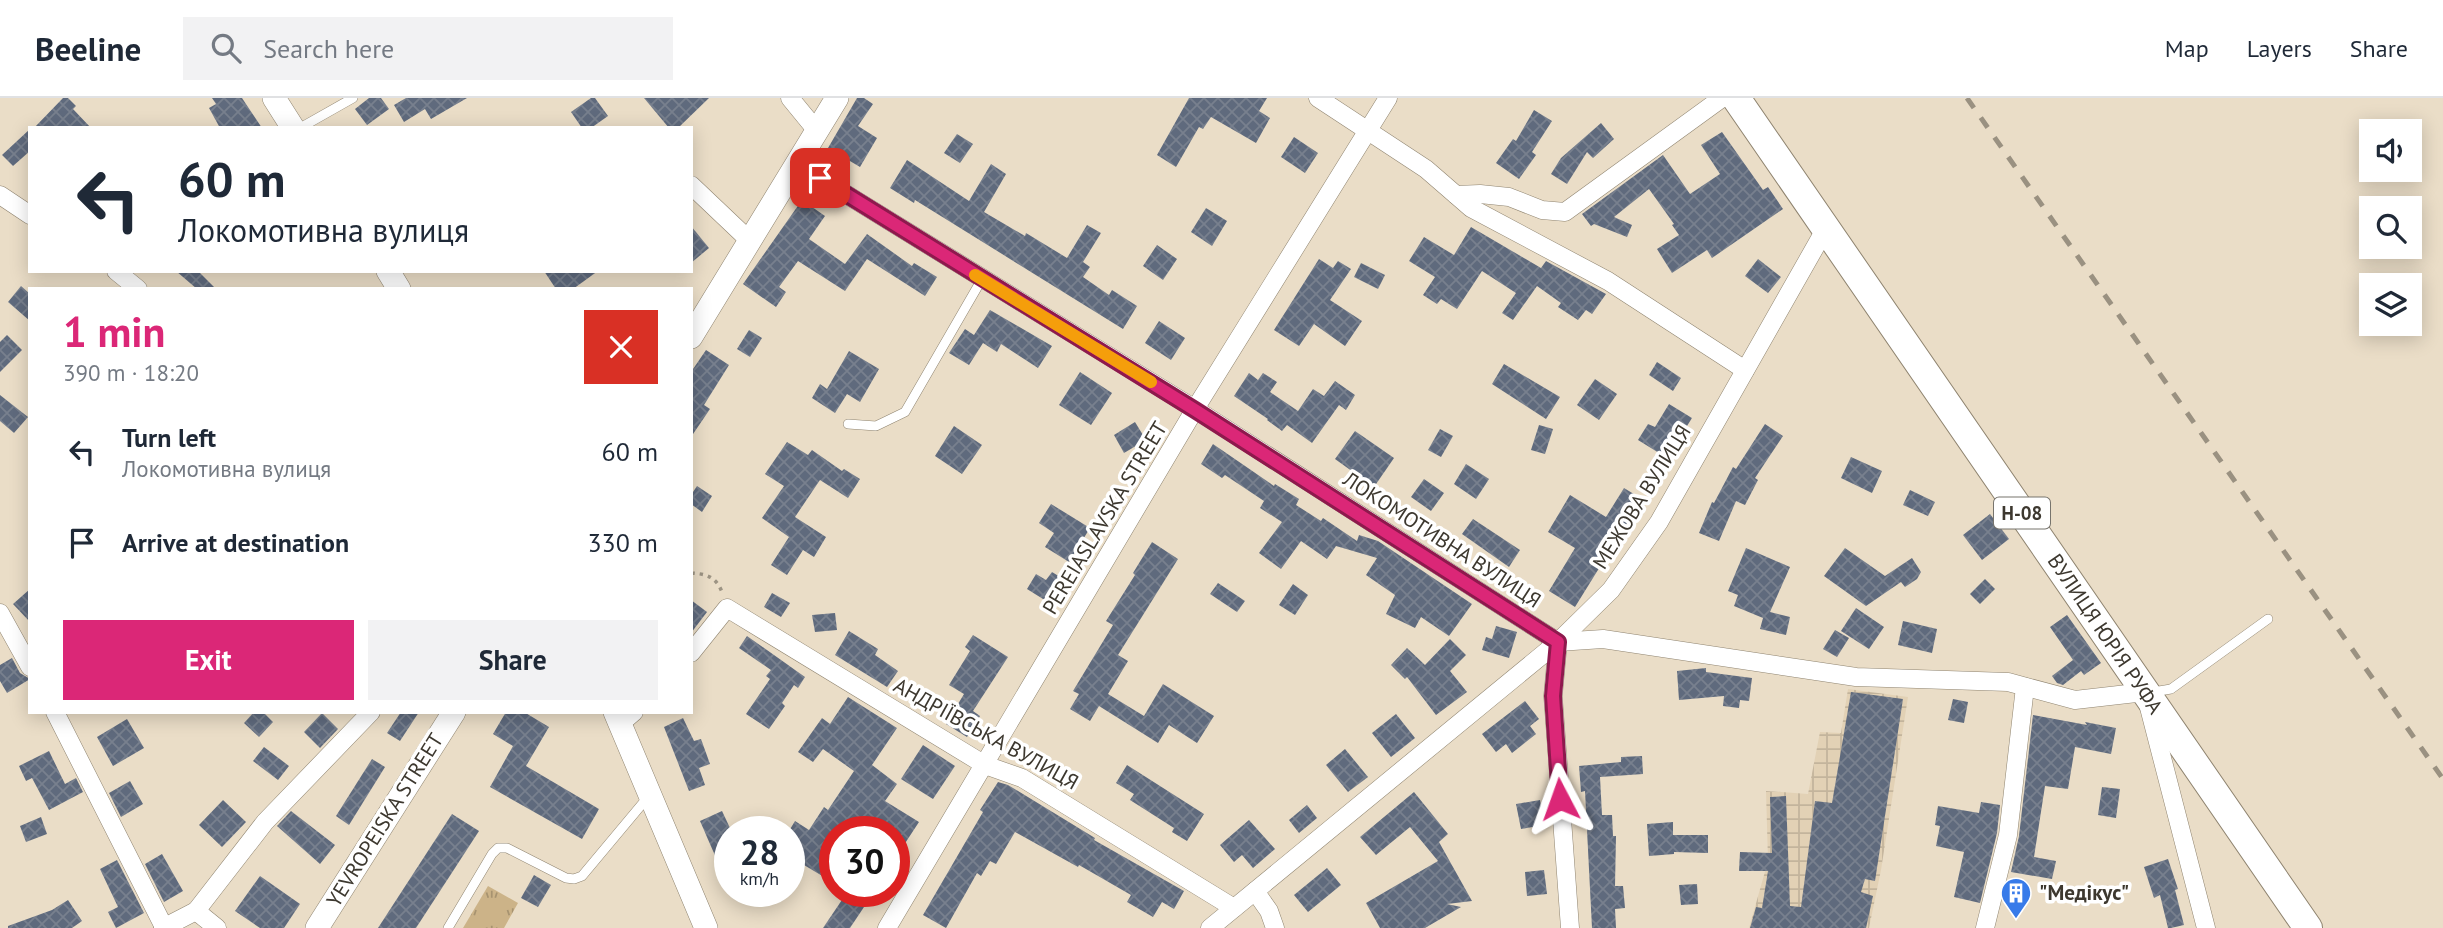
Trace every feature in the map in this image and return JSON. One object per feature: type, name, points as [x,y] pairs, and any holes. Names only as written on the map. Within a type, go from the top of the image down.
[{"type":"main road","name":"ВУЛИЦЯ ЮРІЯ РУФА","points":[[1736,98],[2308,928]]},
{"type":"street","points":[[274,98],[292,126]]},
{"type":"street","points":[[790,98],[817,131]]},
{"type":"street","points":[[693,334],[837,98]]},
{"type":"street","points":[[1318,98],[1426,169],[1471,208],[1608,281],[1745,370]]},
{"type":"street","name":"PEREIASLAVSKA STREET","points":[[887,928],[1195,410],[1388,98]]},
{"type":"street","points":[[1456,195],[1508,197],[1542,209],[1566,212],[1723,98]]},
{"type":"street","name":"ЛОКОМОТИВНА ВУЛИЦЯ","points":[[797,164],[1195,410],[1558,642]]},
{"type":"street","points":[[693,187],[750,241]]},
{"type":"street","points":[[0,195],[28,214]]},
{"type":"street","name":"МЕЖОВА ВУЛИЦЯ","points":[[1210,928],[1558,642],[1611,590],[1659,522],[1826,228]]},
{"type":"street","points":[[118,273],[136,287]]},
{"type":"street","points":[[693,650],[727,608]]},
{"type":"street","name":"АНДРІЇВСЬКА ВУЛИЦЯ","points":[[727,608],[985,765],[1023,778],[1234,908]]},
{"type":"street","points":[[0,613],[28,663]]},
{"type":"street","points":[[1570,928],[1553,696],[1558,642],[1603,639],[1856,677],[2008,682],[2075,701],[2145,692],[2206,928]]},
{"type":"street","points":[[1985,928],[2008,835],[2025,687]]},
{"type":"street","points":[[56,714],[163,928],[196,911],[265,822],[369,714]]},
{"type":"street","name":"YEVROPEISKA STREET","points":[[317,928],[453,714]]},
{"type":"street","points":[[623,716],[650,794],[706,928]]},
{"type":"street","points":[[1255,891],[1269,911],[1275,928]]},
{"type":"street","points":[[196,911],[217,928]]},
{"type":"lane","points":[[304,126],[353,98]]},
{"type":"lane","points":[[848,424],[876,426],[905,412],[982,279]]},
{"type":"lane","points":[[2145,692],[2171,689],[2267,619]]},
{"type":"lane","points":[[448,928],[498,848],[507,848],[566,878],[574,879],[582,876],[650,794]]},
{"type":"path","points":[[693,573],[711,576],[718,583],[727,608]]},
{"type":"shaded area","points":[[1848,689],[1908,697],[1881,870],[1869,928],[1749,928],[1768,861],[1766,791],[1808,794],[1820,732],[1841,733]]},
{"type":"green space","points":[[488,886],[518,903],[504,928],[463,928]]},
{"type":"building","points":[[63,98],[68,98],[76,106],[73,109],[89,126],[36,126]]},
{"type":"building","points":[[212,98],[242,98],[261,126],[219,126],[209,108],[216,104]]},
{"type":"building","points":[[369,98],[381,98],[389,109],[367,125],[355,109]]},
{"type":"building","points":[[406,98],[467,98],[431,119],[425,109],[404,122],[394,105]]},
{"type":"building","points":[[595,98],[608,116],[594,126],[581,126],[571,112]]},
{"type":"building","points":[[644,98],[709,98],[680,126],[667,126]]},
{"type":"building","points":[[857,98],[864,98],[873,104],[858,126],[877,138],[860,167],[828,148]]},
{"type":"building","points":[[1189,98],[1267,98],[1259,111],[1270,118],[1256,143],[1211,117],[1203,129],[1199,127],[1176,167],[1157,155]]},
{"type":"building","points":[[1534,110],[1552,121],[1532,152],[1536,155],[1519,179],[1496,163],[1513,139],[1516,141]]},
{"type":"building","points":[[1601,123],[1614,139],[1593,158],[1587,152],[1567,184],[1551,174],[1561,158]]},
{"type":"building","points":[[28,131],[28,153],[13,166],[2,155]]},
{"type":"building","points":[[1722,132],[1763,190],[1768,187],[1783,209],[1712,258],[1707,250],[1672,273],[1657,249],[1679,235],[1649,189],[1614,217],[1632,225],[1627,237],[1594,224],[1591,226],[1582,214],[1663,155],[1690,194],[1720,174],[1701,145]]},
{"type":"building","points":[[957,134],[973,144],[960,163],[944,153]]},
{"type":"building","points":[[1294,137],[1318,153],[1305,173],[1281,157]]},
{"type":"building","points":[[907,160],[969,201],[991,164],[1006,174],[984,212],[1067,258],[1087,225],[1101,233],[1083,262],[1090,267],[1083,277],[1109,295],[1112,290],[1137,306],[1123,329],[915,200],[914,203],[890,188]]},
{"type":"building","points":[[802,200],[825,216],[809,239],[845,264],[867,234],[912,266],[914,263],[937,277],[925,296],[867,259],[845,291],[798,261],[779,287],[786,292],[776,307],[743,284]]},
{"type":"building","points":[[1206,208],[1227,221],[1212,246],[1191,232]]},
{"type":"building","points":[[1471,227],[1541,268],[1546,261],[1606,294],[1592,314],[1586,310],[1578,320],[1558,307],[1561,303],[1537,286],[1513,320],[1502,313],[1516,293],[1482,271],[1457,309],[1441,299],[1437,304],[1423,295],[1435,277],[1409,261],[1424,237],[1454,255]]},
{"type":"building","points":[[693,228],[709,248],[693,261]]},
{"type":"building","points":[[1157,245],[1177,259],[1163,280],[1143,266]]},
{"type":"building","points":[[1319,259],[1333,268],[1338,261],[1351,269],[1330,300],[1362,321],[1345,346],[1314,324],[1299,346],[1274,330]]},
{"type":"building","points":[[1758,259],[1781,277],[1768,293],[1745,276]]},
{"type":"building","points":[[1361,263],[1385,275],[1378,289],[1354,277]]},
{"type":"building","points":[[178,273],[200,273],[214,287],[195,287]]},
{"type":"building","points":[[545,273],[595,273],[576,287],[555,287]]},
{"type":"building","points":[[21,286],[28,292],[28,319],[8,302]]},
{"type":"building","points":[[990,310],[1052,346],[1038,368],[1001,344],[997,352],[983,343],[969,365],[949,353],[965,329],[974,335]]},
{"type":"building","points":[[1159,321],[1185,338],[1171,360],[1145,343]]},
{"type":"building","points":[[749,330],[762,338],[750,357],[737,349]]},
{"type":"building","points":[[7,335],[22,350],[0,372],[0,342]]},
{"type":"building","points":[[706,350],[729,365],[704,405],[710,409],[693,434],[693,369]]},
{"type":"building","points":[[849,351],[879,369],[860,402],[847,394],[835,413],[812,398],[820,384],[827,389]]},
{"type":"building","points":[[1657,362],[1681,378],[1673,391],[1649,375]]},
{"type":"building","points":[[1504,364],[1560,397],[1546,419],[1492,384]]},
{"type":"building","points":[[1080,372],[1112,393],[1091,425],[1059,405]]},
{"type":"building","points":[[1249,373],[1258,380],[1263,373],[1277,382],[1270,392],[1298,411],[1313,389],[1324,396],[1335,381],[1355,395],[1346,410],[1339,405],[1312,443],[1287,425],[1282,431],[1234,396]]},
{"type":"building","points":[[1595,379],[1617,394],[1599,420],[1577,405]]},
{"type":"building","points":[[0,395],[28,417],[14,433],[0,421]]},
{"type":"building","points":[[1669,404],[1692,418],[1667,458],[1638,440],[1648,424],[1655,427]]},
{"type":"building","points":[[1135,422],[1146,440],[1124,453],[1114,435]]},
{"type":"building","points":[[1765,424],[1783,436],[1755,478],[1758,480],[1745,505],[1736,501],[1719,541],[1699,533],[1712,502],[1714,503],[1733,467],[1736,469]]},
{"type":"building","points":[[1539,425],[1553,429],[1545,454],[1531,450]]},
{"type":"building","points":[[954,426],[982,445],[962,474],[935,456]]},
{"type":"building","points":[[1440,429],[1453,436],[1441,457],[1428,450]]},
{"type":"building","points":[[1355,431],[1394,458],[1374,487],[1335,459]]},
{"type":"building","points":[[787,442],[808,455],[812,450],[842,471],[844,469],[860,479],[848,498],[820,480],[795,517],[826,537],[814,557],[803,550],[787,575],[771,565],[789,537],[762,518],[784,486],[765,474]]},
{"type":"building","points":[[1213,444],[1274,486],[1275,484],[1299,499],[1296,505],[1321,521],[1323,518],[1357,541],[1359,535],[1378,541],[1472,604],[1449,636],[1421,617],[1415,628],[1386,614],[1395,595],[1366,575],[1377,558],[1336,546],[1327,559],[1301,541],[1281,569],[1259,553],[1282,522],[1260,508],[1264,501],[1225,475],[1222,478],[1201,464]]},
{"type":"building","points":[[1851,457],[1882,471],[1872,493],[1841,478]]},
{"type":"building","points":[[1466,464],[1489,479],[1476,499],[1454,484]]},
{"type":"building","points":[[1424,479],[1444,493],[1431,511],[1411,497]]},
{"type":"building","points":[[697,486],[712,496],[702,512],[693,505],[693,492]]},
{"type":"building","points":[[1624,488],[1642,499],[1575,607],[1549,591],[1575,548],[1548,532],[1570,495],[1606,517]]},
{"type":"building","points":[[1910,490],[1935,502],[1928,516],[1903,505]]},
{"type":"building","points":[[1051,504],[1090,528],[1069,562],[1045,547],[1054,533],[1039,523]]},
{"type":"building","points":[[1990,514],[2009,539],[1982,560],[1963,535]]},
{"type":"building","points":[[1473,519],[1520,550],[1509,567],[1462,534]]},
{"type":"building","points":[[1152,542],[1178,559],[1118,655],[1128,661],[1108,694],[1144,716],[1163,684],[1214,716],[1197,743],[1169,725],[1158,743],[1099,706],[1090,721],[1070,709],[1079,694],[1073,691],[1113,625],[1106,621]]},
{"type":"building","points":[[1746,548],[1790,567],[1770,612],[1790,617],[1786,635],[1760,629],[1763,618],[1734,606],[1738,595],[1728,591]]},
{"type":"building","points":[[1845,548],[1885,576],[1912,558],[1921,572],[1917,579],[1905,587],[1901,582],[1866,606],[1824,576]]},
{"type":"building","points":[[1052,572],[1065,580],[1051,604],[1027,589],[1036,574],[1046,580]]},
{"type":"building","points":[[1985,579],[1995,589],[1980,604],[1970,594]]},
{"type":"building","points":[[1218,583],[1245,601],[1237,612],[1210,594]]},
{"type":"building","points":[[1293,584],[1308,595],[1295,615],[1279,605]]},
{"type":"building","points":[[28,591],[28,620],[13,604]]},
{"type":"building","points":[[772,593],[790,603],[781,617],[764,607]]},
{"type":"building","points":[[693,602],[707,612],[693,630]]},
{"type":"building","points":[[1856,608],[1884,627],[1869,649],[1841,631]]},
{"type":"building","points":[[835,613],[837,630],[815,632],[812,615]]},
{"type":"building","points":[[2067,615],[2101,663],[2084,675],[2081,671],[2063,685],[2057,683],[2052,676],[2073,660],[2050,627]]},
{"type":"building","points":[[1903,621],[1937,629],[1932,653],[1898,645]]},
{"type":"building","points":[[1496,626],[1517,632],[1509,658],[1482,650],[1486,637],[1492,639]]},
{"type":"building","points":[[1835,630],[1849,638],[1837,657],[1823,649]]},
{"type":"building","points":[[849,631],[878,649],[875,655],[898,671],[887,687],[835,655]]},
{"type":"building","points":[[973,635],[1008,657],[973,711],[980,716],[967,737],[946,724],[964,694],[949,685],[970,651],[965,647]]},
{"type":"building","points":[[747,636],[805,677],[798,688],[794,685],[782,703],[785,706],[769,729],[746,714],[770,679],[766,676],[771,670],[739,648]]},
{"type":"building","points":[[1450,639],[1466,655],[1450,671],[1467,692],[1436,715],[1407,677],[1405,679],[1391,665],[1407,648],[1425,665]]},
{"type":"building","points":[[12,658],[20,673],[28,680],[7,693],[0,681],[0,665]]},
{"type":"building","points":[[1706,668],[1706,672],[1752,678],[1749,701],[1740,700],[1739,708],[1723,706],[1724,696],[1679,700],[1677,671]]},
{"type":"building","points":[[1851,692],[1903,699],[1875,881],[1865,879],[1861,892],[1873,896],[1866,928],[1750,928],[1756,907],[1762,908],[1768,871],[1739,871],[1740,852],[1772,853],[1770,797],[1786,796],[1790,906],[1801,907],[1815,801],[1832,803]]},
{"type":"building","points":[[848,697],[897,728],[872,765],[897,784],[885,801],[909,816],[819,816],[819,874],[805,866],[805,827],[809,830],[824,807],[828,810],[854,771],[823,749],[813,762],[798,752],[822,718],[830,724]]},
{"type":"building","points":[[1953,699],[1968,702],[1964,723],[1948,720]]},
{"type":"building","points":[[1525,701],[1539,719],[1530,726],[1536,734],[1512,753],[1506,744],[1496,752],[1482,734]]},
{"type":"building","points":[[252,714],[265,714],[273,722],[259,737],[244,723]]},
{"type":"building","points":[[321,714],[338,729],[320,748],[304,732]]},
{"type":"building","points":[[400,714],[418,714],[400,741],[387,733]]},
{"type":"building","points":[[505,714],[527,714],[549,727],[526,766],[599,809],[582,839],[490,787],[513,746],[493,734]]},
{"type":"building","points":[[1396,714],[1415,738],[1391,757],[1372,733]]},
{"type":"building","points":[[2033,715],[2116,728],[2111,754],[2075,747],[2068,789],[2045,786],[2034,857],[2056,861],[2052,879],[2011,872],[2019,836]]},
{"type":"building","points":[[683,718],[694,741],[701,739],[710,764],[699,768],[705,785],[689,791],[664,727]]},
{"type":"building","points":[[127,719],[144,748],[113,766],[97,737]]},
{"type":"building","points":[[923,745],[955,766],[933,799],[901,779]]},
{"type":"building","points":[[264,747],[289,766],[278,780],[253,761]]},
{"type":"building","points":[[1345,749],[1368,777],[1348,792],[1326,765]]},
{"type":"building","points":[[49,751],[65,784],[76,778],[83,792],[49,810],[32,778],[26,781],[19,766]]},
{"type":"building","points":[[1642,756],[1643,774],[1600,777],[1602,815],[1612,815],[1613,836],[1616,836],[1615,886],[1623,886],[1625,908],[1615,909],[1616,928],[1592,928],[1585,791],[1581,792],[1579,766],[1621,762],[1621,757]]},
{"type":"building","points":[[372,759],[385,767],[349,825],[336,816]]},
{"type":"building","points":[[1127,765],[1204,814],[1187,841],[1172,832],[1174,828],[1130,800],[1134,794],[1116,783]]},
{"type":"building","points":[[130,781],[143,804],[121,817],[109,793]]},
{"type":"building","points":[[998,782],[1008,785],[1095,838],[1094,840],[1184,891],[1174,909],[1162,902],[1153,917],[1127,902],[1131,895],[1015,832],[996,864],[990,861],[981,876],[977,873],[946,928],[923,915]]},
{"type":"building","points":[[2102,787],[2120,789],[2116,818],[2098,815]]},
{"type":"building","points":[[1414,792],[1448,834],[1439,842],[1472,901],[1447,904],[1461,907],[1425,928],[1380,928],[1366,903],[1438,861],[1410,827],[1376,855],[1360,837]]},
{"type":"building","points":[[223,800],[246,822],[222,847],[199,825]]},
{"type":"building","points":[[1540,800],[1544,825],[1521,829],[1516,804]]},
{"type":"building","points":[[1981,802],[2000,805],[1997,833],[1980,903],[1954,897],[1964,852],[1936,846],[1940,826],[1935,825],[1938,806],[1979,813]]},
{"type":"building","points":[[1307,805],[1317,818],[1299,833],[1289,820]]},
{"type":"building","points":[[291,811],[335,845],[320,864],[277,826]]},
{"type":"building","points":[[722,811],[724,816],[714,816],[714,853],[700,821]]},
{"type":"building","points":[[452,814],[479,831],[416,928],[378,928]]},
{"type":"building","points":[[910,816],[919,822],[910,836]]},
{"type":"building","points":[[41,817],[47,834],[26,842],[20,826]]},
{"type":"building","points":[[1249,820],[1275,849],[1253,868],[1242,855],[1234,862],[1220,845]]},
{"type":"building","points":[[1673,822],[1673,835],[1708,835],[1708,853],[1674,852],[1649,856],[1647,824]]},
{"type":"building","points":[[162,854],[183,891],[164,902],[145,864]]},
{"type":"building","points":[[2168,859],[2178,889],[2175,890],[2184,925],[2171,928],[2168,928],[2160,895],[2154,898],[2144,867]]},
{"type":"building","points":[[117,860],[144,913],[116,928],[108,912],[118,907],[100,869]]},
{"type":"building","points":[[1327,868],[1341,885],[1308,912],[1294,895]]},
{"type":"building","points":[[1544,870],[1547,894],[1527,896],[1525,872]]},
{"type":"building","points":[[534,875],[551,885],[538,907],[521,898]]},
{"type":"building","points":[[260,876],[300,904],[284,928],[260,928],[235,911]]},
{"type":"building","points":[[1697,884],[1698,904],[1681,905],[1679,885]]},
{"type":"building","points":[[68,900],[82,921],[72,928],[8,928],[52,910]]},
{"type":"building","points":[[837,907],[864,907],[850,928],[823,928]]},
{"type":"railway","points":[[1967,98],[2443,779]]},
{"type":"slow traffic","points":[[975,275],[1151,382]]},
{"type":"place","name":"\"Медікус\"","points":[[2016,920]]},
{"type":"route","points":[[820,178],[1195,410],[1558,642],[1553,696],[1560,799]]}]
